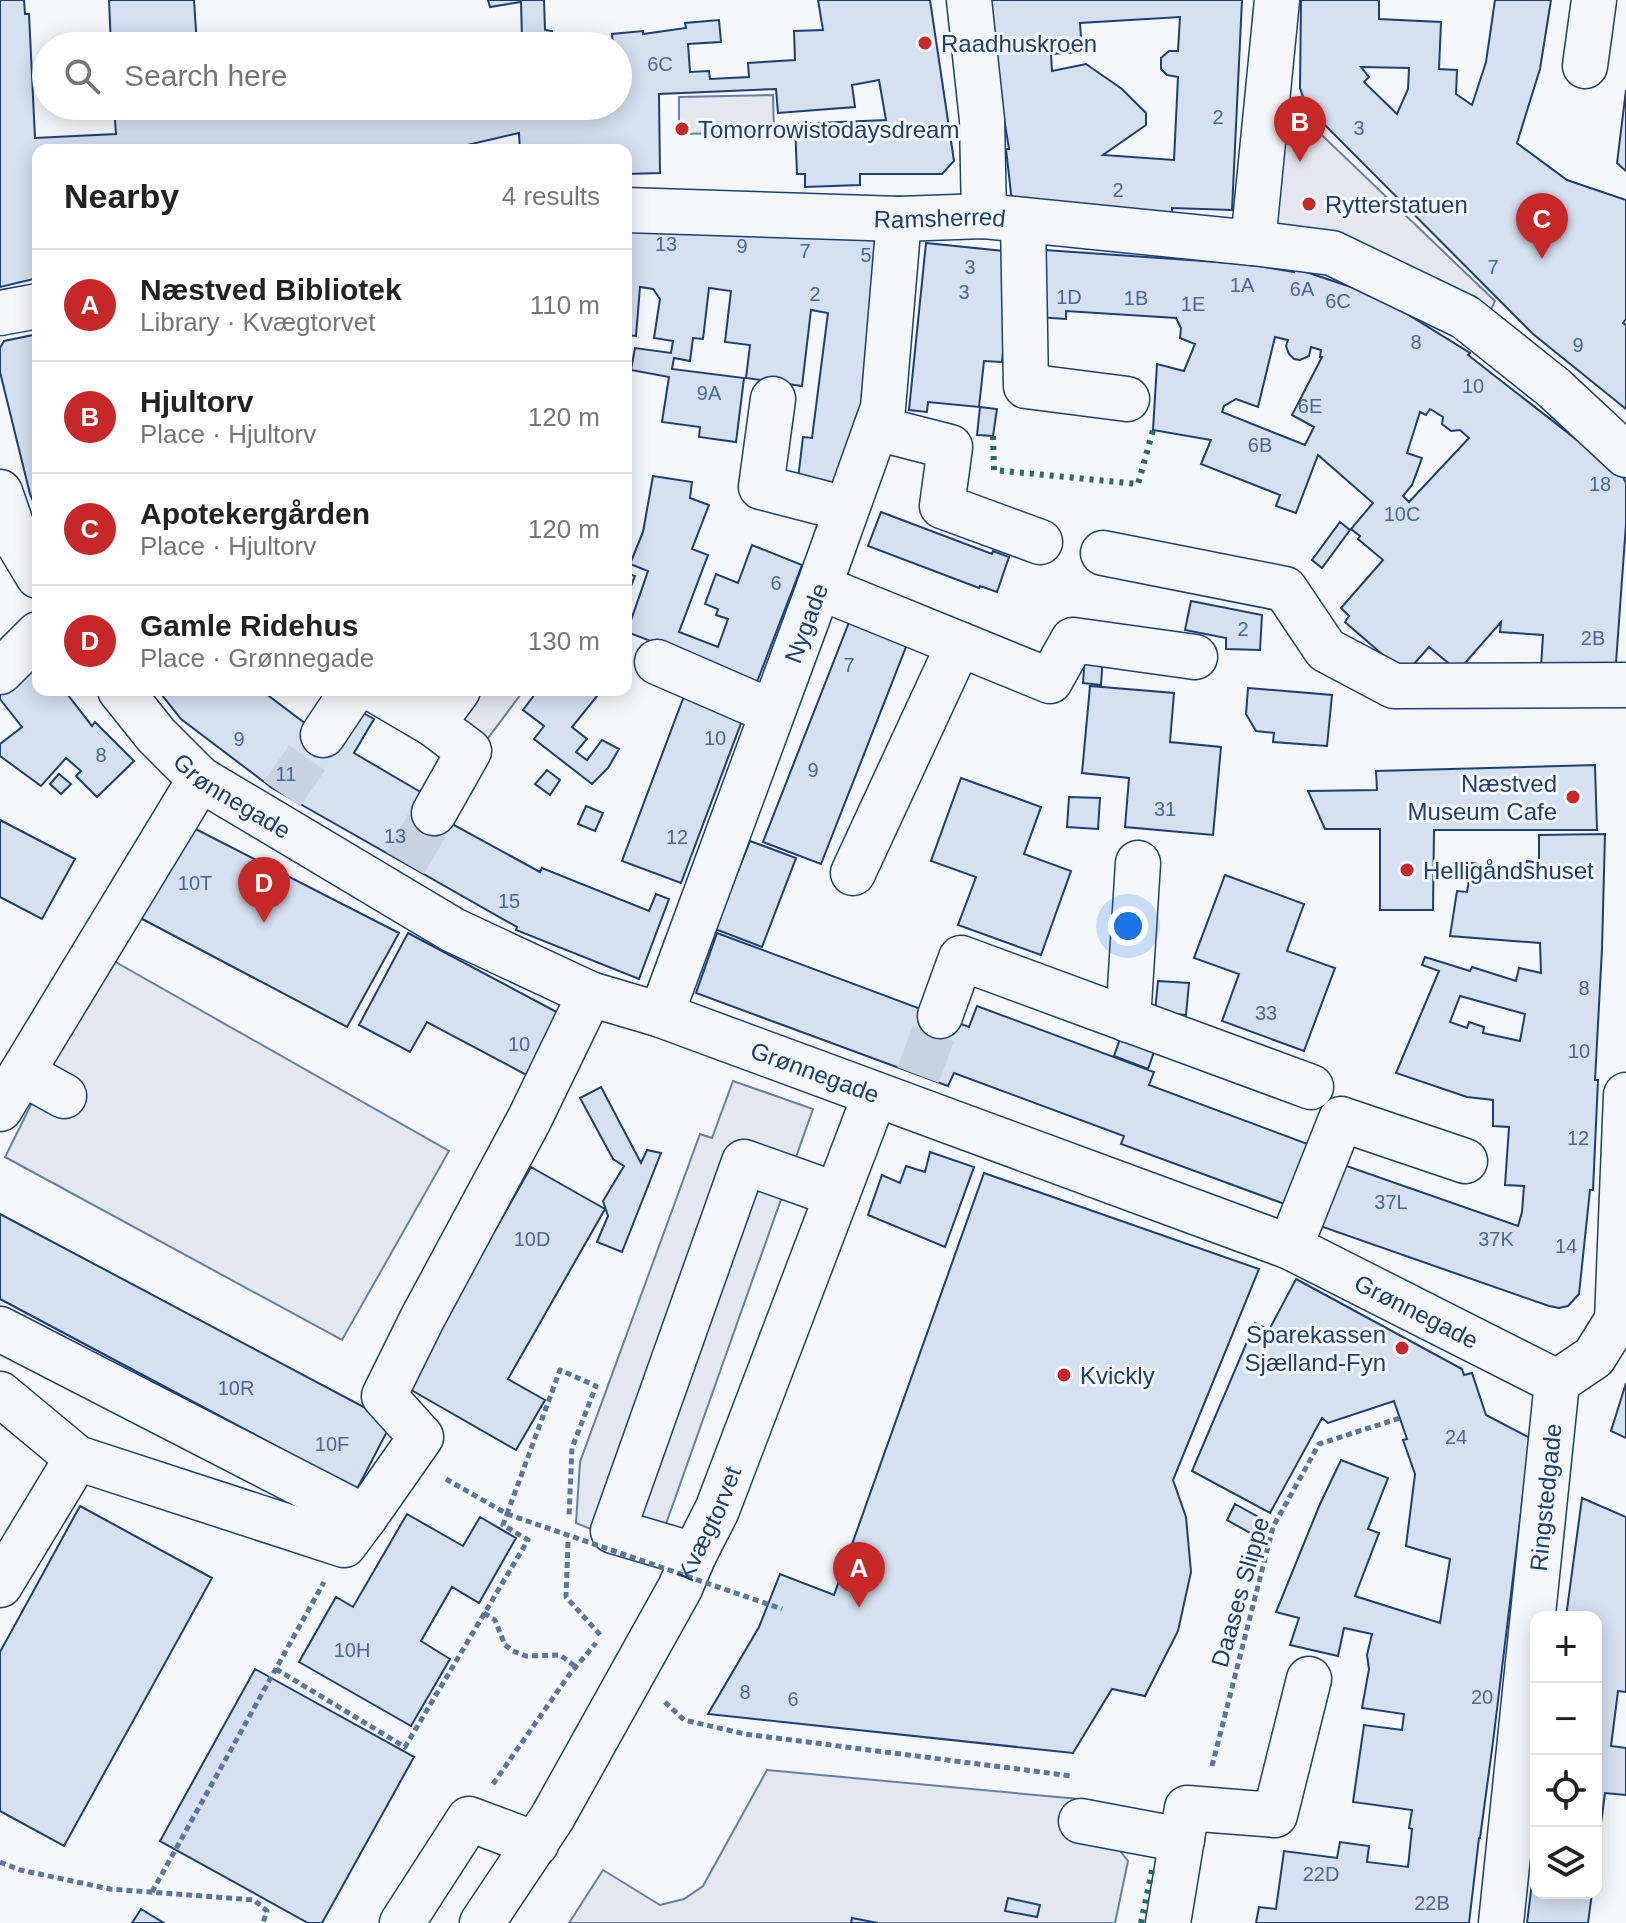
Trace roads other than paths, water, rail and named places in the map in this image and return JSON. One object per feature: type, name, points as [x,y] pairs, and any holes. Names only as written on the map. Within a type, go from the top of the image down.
[{"type":"street","points":[[969,0],[982,120],[1004,218],[1026,386],[1127,399]]},
{"type":"street","points":[[1585,66],[1594,0]]},
{"type":"street","points":[[1253,243],[1276,12]]},
{"type":"street","name":"Ramsherred","points":[[632,210],[899,219],[1004,218],[1332,253],[1465,317],[1554,388],[1626,455]]},
{"type":"street","name":"Nygade","points":[[661,1015],[883,408],[899,219]]},
{"type":"street","points":[[0,313],[32,307]]},
{"type":"street","points":[[773,399],[761,487],[846,509]]},
{"type":"street","points":[[876,428],[950,447],[942,506],[1040,542]]},
{"type":"street","points":[[0,492],[17,541],[32,566]]},
{"type":"street","points":[[1103,553],[1285,589],[1326,650],[1394,686],[1626,685]]},
{"type":"street","points":[[819,587],[1050,681],[1073,640],[1195,657]]},
{"type":"street","points":[[0,672],[32,640]]},
{"type":"street","points":[[853,873],[959,644]]},
{"type":"street","points":[[657,662],[772,712]]},
{"type":"street","name":"Grønnegade","points":[[125,696],[156,735],[200,779],[274,806],[395,876],[453,930],[590,994],[899,1092],[1290,1247],[1557,1382]]},
{"type":"street","points":[[323,735],[349,696]]},
{"type":"street","points":[[400,696],[445,707],[469,751],[434,813]]},
{"type":"street","points":[[64,1096],[11,1091],[200,779]]},
{"type":"street","points":[[1128,1020],[1138,863]]},
{"type":"street","points":[[940,1016],[961,958],[1311,1087]]},
{"type":"street","points":[[355,1531],[421,1437],[384,1396],[529,1120],[590,994]]},
{"type":"street","name":"Kvægtorvet","points":[[482,1923],[536,1844],[680,1588],[717,1510],[837,1195],[899,1092]]},
{"type":"street","points":[[1557,1382],[1594,1357],[1617,1320],[1626,1095]]},
{"type":"street","points":[[1290,1247],[1341,1119],[1465,1161]]},
{"type":"street","points":[[694,1555],[613,1531],[744,1162],[837,1195]]},
{"type":"street","points":[[0,1329],[355,1531]]},
{"type":"street","name":"Ringstedgade","points":[[1501,1923],[1557,1382]]},
{"type":"street","points":[[0,1394],[77,1458],[355,1531]]},
{"type":"street","points":[[0,1585],[77,1458]]},
{"type":"street","points":[[1168,1923],[1187,1808],[1275,1815],[1309,1679]]},
{"type":"street","points":[[402,1923],[469,1819],[536,1844]]},
{"type":"street","points":[[1081,1821],[1182,1840]]},
{"type":"tunnel","points":[[282,794],[323,735]]},
{"type":"tunnel","points":[[405,863],[434,813]]},
{"type":"tunnel","points":[[918,1075],[940,1016]]},
{"type":"place","name":"Raadhuskroen","points":[[925,43]]},
{"type":"place","name":"Tomorrowistodaysdream","points":[[682,129]]},
{"type":"place","name":"Hjultorv","points":[[1300,162]]},
{"type":"place","name":"Rytterstatuen","points":[[1309,204]]},
{"type":"place","name":"Apotekergården","points":[[1542,259]]},
{"type":"place","name":"Næstved Museum Cafe","points":[[1573,797]]},
{"type":"place","name":"Helligåndshuset","points":[[1407,870]]},
{"type":"place","name":"Gamle Ridehus","points":[[264,923]]},
{"type":"place","name":"Sparekassen Sjælland-Fyn","points":[[1402,1348]]},
{"type":"place","name":"Kvickly","points":[[1064,1375]]},
{"type":"place","name":"Næstved Bibliotek","points":[[859,1608]]}]
